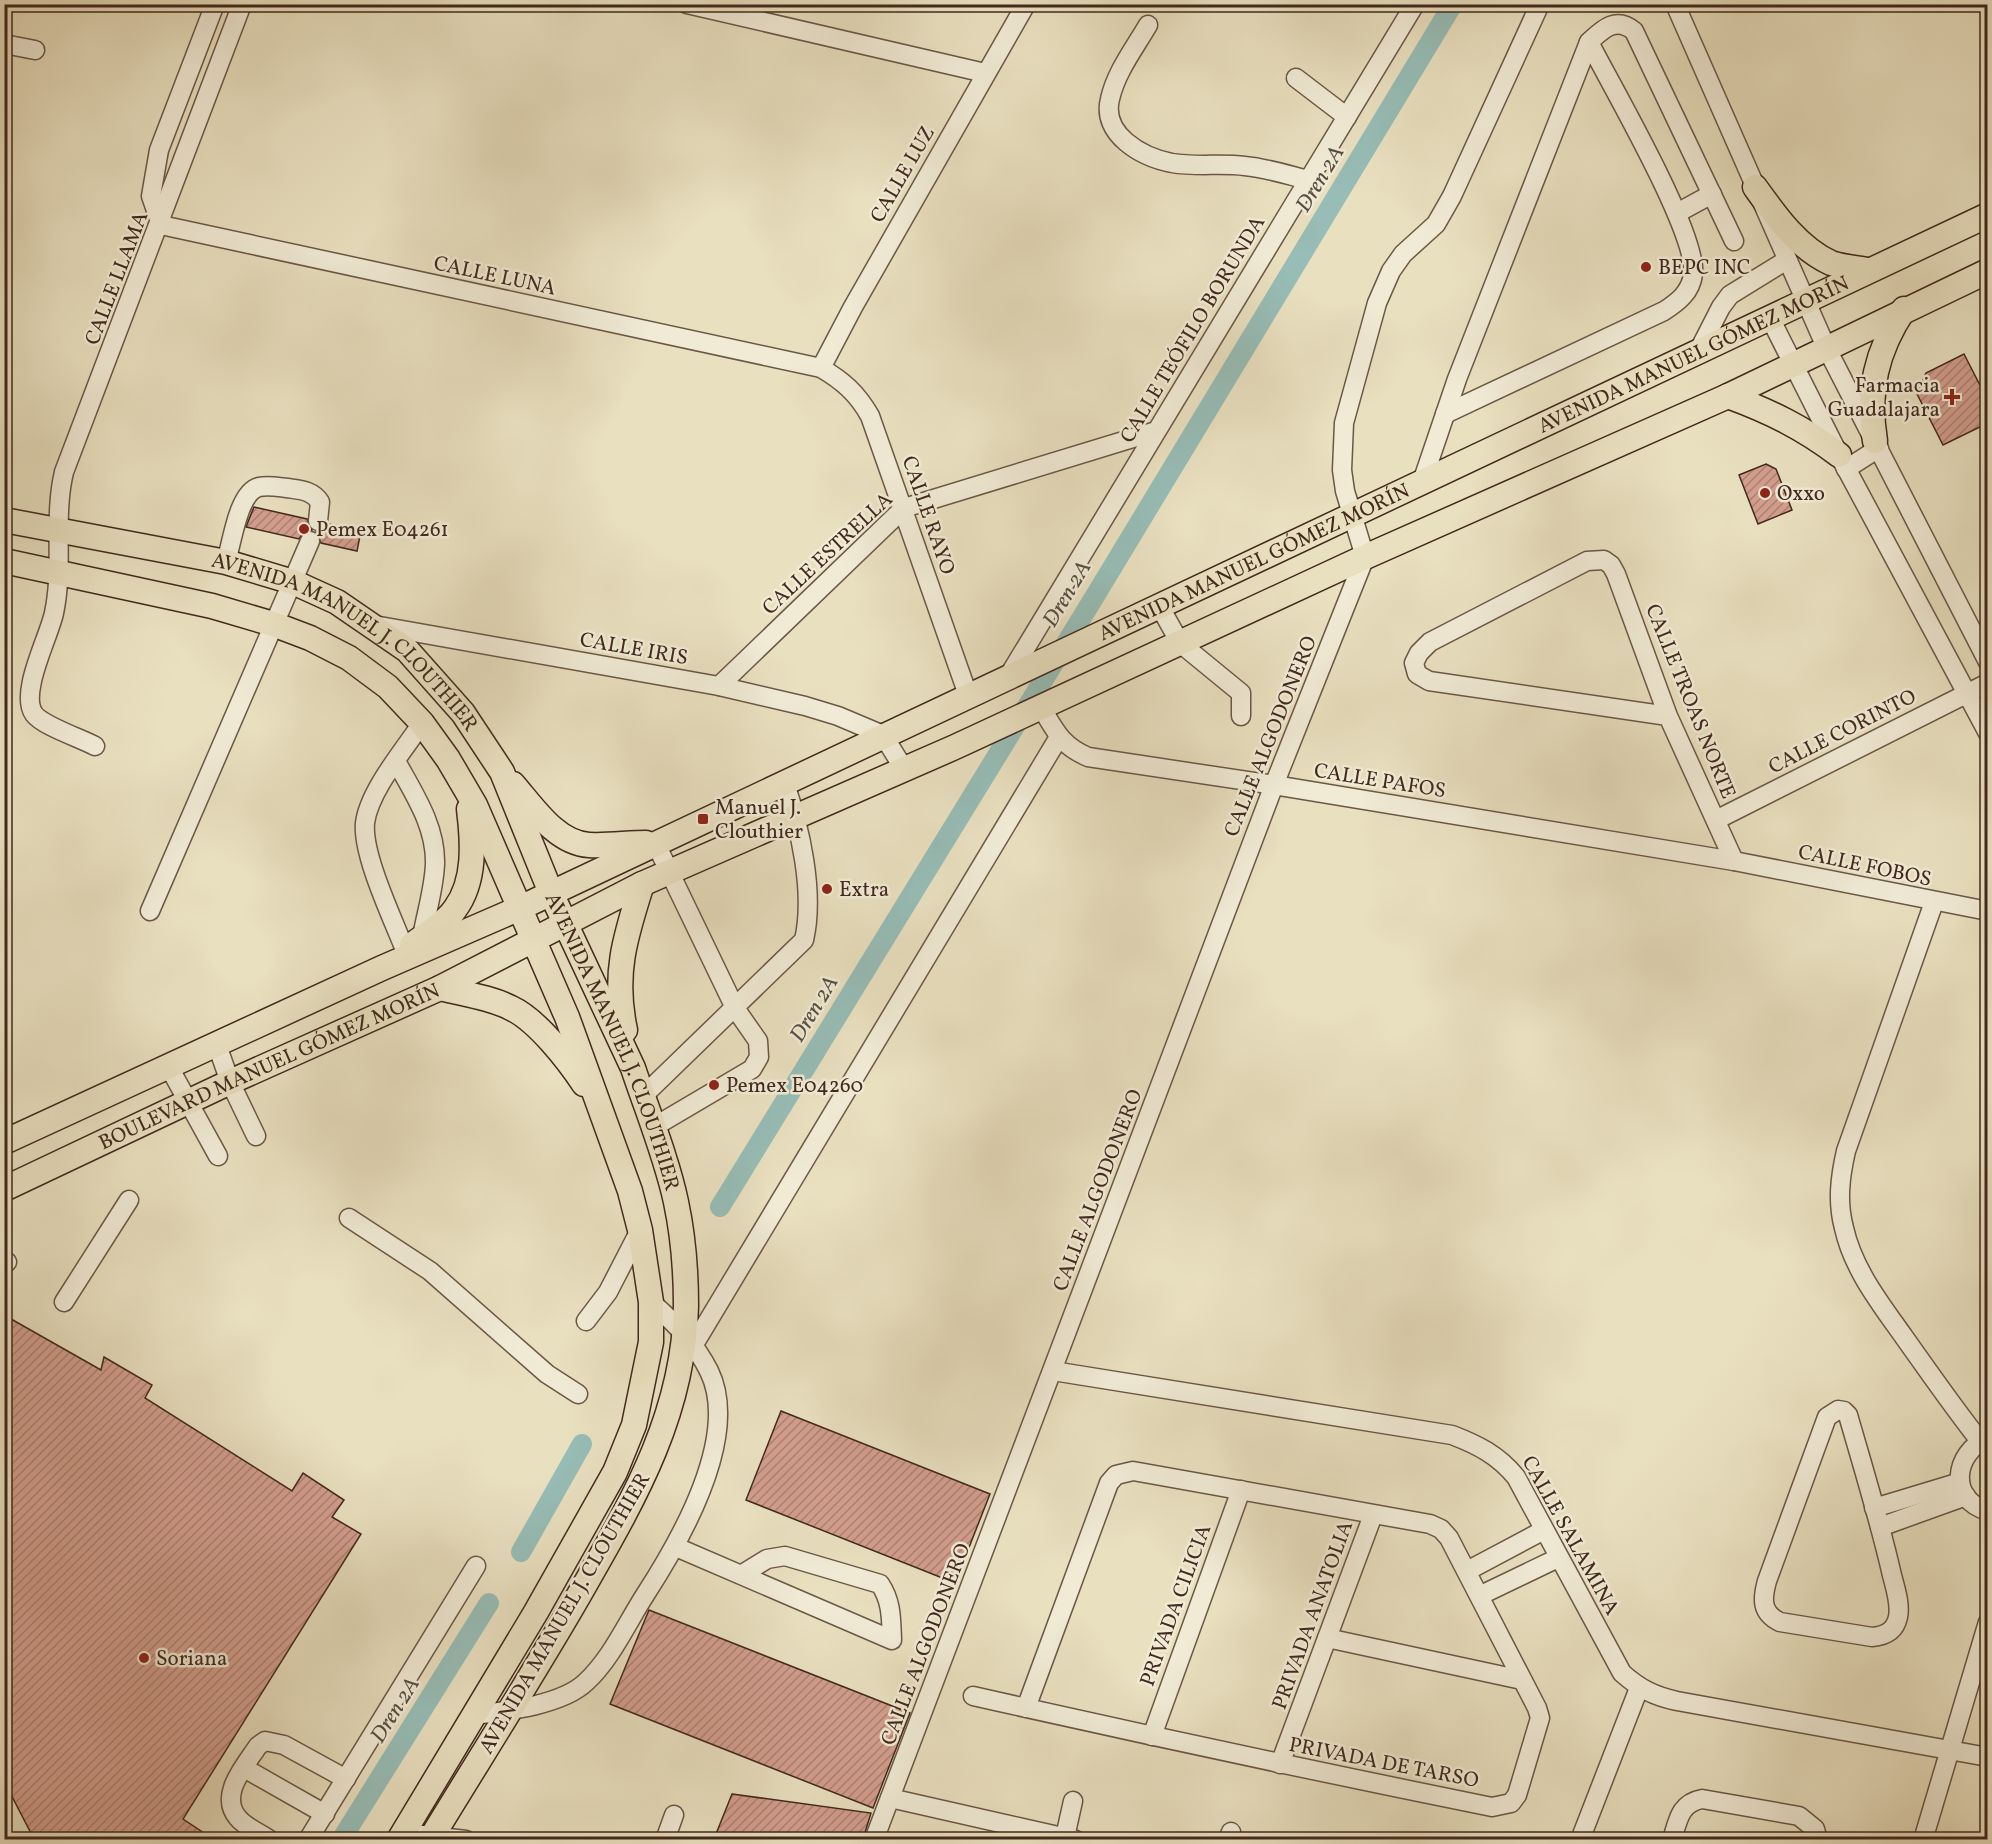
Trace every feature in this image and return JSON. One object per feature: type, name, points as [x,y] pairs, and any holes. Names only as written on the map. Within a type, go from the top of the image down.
[{"type":"main road","points":[[1755,188],[1775,215],[1809,248],[1832,263],[1868,270]]},
{"type":"main road","name":"AVENIDA MANUEL GÓMEZ MORÍN","points":[[520,908],[655,842],[1051,658],[1769,316],[1988,215]]},
{"type":"main road","name":"AVENIDA MANUEL GÓMEZ MORÍN","points":[[534,939],[642,884],[955,747],[1365,558],[1728,396],[1826,346],[1988,271]]},
{"type":"main road","points":[[1877,445],[1871,395],[1875,372],[1886,339],[1904,309]]},
{"type":"main road","points":[[1728,396],[1778,415],[1816,438],[1843,462]]},
{"type":"main road","name":"AVENIDA MANUEL J. CLOUTHIER","points":[[4,520],[226,562],[293,582],[337,602],[407,650],[463,713],[502,771],[551,893],[633,1068],[676,1201],[683,1260],[688,1338],[680,1361],[669,1417],[632,1502],[510,1711],[432,1837]]},
{"type":"main road","name":"AVENIDA MANUEL J. CLOUTHIER","points":[[4,561],[212,606],[273,624],[310,638],[349,658],[388,687],[422,723],[448,759],[467,792],[567,1017],[630,1191],[640,1230],[651,1302],[651,1342],[634,1425],[615,1472],[402,1836]]},
{"type":"main road","points":[[502,771],[553,829],[568,839],[588,845],[655,842]]},
{"type":"main road","points":[[382,968],[454,910],[465,893],[472,838],[467,792]]},
{"type":"main road","points":[[633,1068],[620,1008],[619,980],[626,933],[642,884]]},
{"type":"main road","name":"BOULEVARD MANUEL GÓMEZ MORÍN","points":[[4,1142],[382,968],[520,908]]},
{"type":"main road","name":"BOULEVARD MANUEL GÓMEZ MORÍN","points":[[4,1189],[230,1082],[440,988],[534,939]]},
{"type":"main road","points":[[440,988],[511,1007],[527,1018],[579,1077],[603,1112]]},
{"type":"street","points":[[160,225],[151,196],[159,150],[215,4]]},
{"type":"street","name":"CALLE LLAMA","points":[[95,746],[45,721],[35,714],[30,703],[30,687],[54,614],[58,572],[59,494],[64,472],[160,225],[242,4]]},
{"type":"street","points":[[687,4],[985,73]]},
{"type":"street","name":"CALLE LUZ","points":[[821,368],[853,307],[1026,4]]},
{"type":"street","name":"CALLE TEÓFILO BORUNDA","points":[[1008,677],[1415,4]]},
{"type":"street","points":[[1365,558],[1345,491],[1342,470],[1344,423],[1377,303],[1391,271],[1403,254],[1436,224],[1452,196],[1540,4]]},
{"type":"street","points":[[1675,4],[1804,300],[1988,662]]},
{"type":"street","points":[[1422,482],[1445,414],[1589,42],[1604,28],[1615,23],[1626,24],[1634,31],[1734,241]]},
{"type":"street","points":[[1148,25],[1116,78],[1109,100],[1108,120],[1121,140],[1152,157],[1171,163],[1247,166],[1308,180]]},
{"type":"street","points":[[1445,414],[1675,304],[1691,285],[1694,272],[1689,245],[1677,213],[1589,42]]},
{"type":"street","points":[[4,44],[35,50]]},
{"type":"street","points":[[1296,78],[1347,117]]},
{"type":"street","points":[[1677,213],[1712,194]]},
{"type":"street","name":"CALLE LUNA","points":[[160,225],[821,368]]},
{"type":"street","points":[[1699,350],[1721,307],[1730,295],[1787,260]]},
{"type":"street","points":[[1769,316],[1843,462],[1988,733]]},
{"type":"street","name":"CALLE RAYO","points":[[821,368],[844,382],[860,398],[870,416],[968,695]]},
{"type":"street","name":"CALLE ESTRELLA","points":[[719,686],[904,508],[1156,431]]},
{"type":"street","points":[[1843,462],[1877,445]]},
{"type":"street","points":[[226,562],[243,501],[249,492],[257,487],[270,486],[307,491],[320,502],[318,521]]},
{"type":"street","points":[[150,911],[310,541]]},
{"type":"street","name":"CALLE ALGODONERO","points":[[874,1839],[1274,785],[1365,558]]},
{"type":"street","name":"CALLE TROAS NORTE","points":[[1668,716],[1429,681],[1417,674],[1414,663],[1419,653],[1430,642],[1587,561],[1604,560],[1611,565],[1616,574],[1668,716],[1734,861]]},
{"type":"street","points":[[1160,606],[1180,643],[1236,687],[1242,700],[1241,716]]},
{"type":"street","name":"CALLE IRIS","points":[[372,625],[719,686],[838,716],[883,735]]},
{"type":"street","name":"CALLE CORINTO","points":[[1716,820],[1988,683]]},
{"type":"street","name":"CALLE PAFOS","points":[[1033,711],[1070,749],[1088,757],[1274,785],[1734,861]]},
{"type":"street","points":[[413,944],[366,843],[365,822],[376,796],[396,761],[422,723]]},
{"type":"street","points":[[883,735],[904,769]]},
{"type":"street","points":[[688,1338],[1059,737]]},
{"type":"street","points":[[396,761],[424,813],[434,848],[434,878],[413,944]]},
{"type":"street","points":[[642,1097],[804,940],[809,917],[796,816],[784,781]]},
{"type":"street","points":[[652,1128],[752,1069],[759,1057],[758,1041],[735,1008],[655,842]]},
{"type":"street","name":"CALLE FOBOS","points":[[1734,861],[1934,902],[1988,910]]},
{"type":"street","points":[[1934,902],[1846,1151],[1840,1178],[1839,1204],[1844,1230],[1869,1287],[1952,1406],[1984,1440],[1969,1450],[1962,1460],[1963,1489],[1974,1505],[1988,1511]]},
{"type":"street","points":[[217,1045],[230,1082],[256,1136]]},
{"type":"street","points":[[169,1067],[218,1156]]},
{"type":"street","points":[[64,1302],[129,1200]]},
{"type":"street","points":[[348,1218],[430,1271],[548,1374],[579,1394]]},
{"type":"street","points":[[586,1321],[608,1292],[640,1230]]},
{"type":"street","points":[[474,1714],[510,1711],[564,1695],[586,1682],[603,1660],[676,1547],[716,1449],[716,1400],[710,1373],[688,1338],[651,1302]]},
{"type":"street","name":"CALLE SALAMINA","points":[[1053,1371],[1452,1435],[1477,1444],[1502,1460],[1516,1477],[1622,1673],[1639,1688],[1657,1697],[1677,1701],[1988,1757]]},
{"type":"street","points":[[1844,1411],[1848,1415],[1880,1527],[1898,1600],[1898,1617],[1892,1630],[1882,1636],[1872,1637],[1780,1622],[1770,1617],[1764,1608],[1763,1595],[1767,1581],[1827,1417],[1832,1413],[1844,1411]]},
{"type":"street","name":"PRIVADA DE TARSO","points":[[973,1696],[1026,1708],[1152,1736],[1281,1764],[1492,1807],[1511,1803],[1517,1795],[1540,1718],[1481,1595],[1449,1538],[1441,1529],[1430,1524],[1133,1471],[1116,1475],[1109,1483],[1026,1708]]},
{"type":"street","points":[[1874,1508],[1963,1489]]},
{"type":"street","points":[[1880,1527],[1963,1489]]},
{"type":"street","name":"PRIVADA CILICIA","points":[[1152,1736],[1241,1490]]},
{"type":"street","name":"PRIVADA ANATOLIA","points":[[1281,1764],[1373,1515]]},
{"type":"street","points":[[1467,1571],[1544,1530]]},
{"type":"street","points":[[676,1547],[741,1575],[892,1640],[891,1608],[888,1595],[880,1584],[785,1556],[766,1559],[741,1575]]},
{"type":"street","points":[[1481,1595],[1558,1558]]},
{"type":"street","points":[[308,1839],[476,1566]]},
{"type":"street","points":[[1923,1839],[1988,1622]]},
{"type":"street","points":[[1327,1638],[1522,1680]]},
{"type":"street","points":[[1580,1839],[1639,1688]]},
{"type":"street","points":[[270,1839],[239,1820],[231,1809],[232,1788],[258,1746],[265,1742],[274,1742],[346,1779]]},
{"type":"street","points":[[244,1768],[325,1814]]},
{"type":"street","points":[[890,1798],[1071,1838],[1072,1801]]},
{"type":"street","points":[[1672,1839],[1684,1807],[1691,1801],[1702,1799],[1799,1816],[1815,1828],[1818,1839]]},
{"type":"street","points":[[664,1839],[674,1815]]},
{"type":"street","points":[[402,1836],[466,1839]]},
{"type":"building","name":"Farmacia Guadalajara","points":[[1964,354],[1988,401],[1988,423],[1943,445],[1917,394],[1926,373]]},
{"type":"building","name":"Oxxo","points":[[1766,464],[1776,469],[1792,510],[1758,524],[1739,475]]},
{"type":"building","points":[[254,507],[307,519],[312,530],[304,532],[299,539],[246,527]]},
{"type":"building","points":[[329,524],[361,531],[357,551],[321,543],[316,532],[323,531]]},
{"type":"building","name":"Soriana","points":[[4,1315],[101,1370],[104,1357],[152,1385],[145,1398],[292,1491],[303,1473],[344,1500],[332,1517],[361,1534],[183,1819],[213,1839],[34,1839],[4,1781]]},
{"type":"building","points":[[781,1411],[990,1494],[955,1583],[746,1500]]},
{"type":"building","points":[[649,1610],[910,1713],[873,1808],[610,1704]]},
{"type":"building","points":[[732,1794],[871,1813],[863,1839],[714,1839]]},
{"type":"waterway","name":"Dren 2A","points":[[720,1207],[1095,596],[1453,4]]},
{"type":"waterway","name":"Dren 2A","points":[[521,1552],[582,1444]]},
{"type":"waterway","name":"Dren 2A","points":[[341,1840],[489,1603]]},
{"type":"place","name":"BEPC INC","points":[[1646,267]]},
{"type":"place","name":"Farmacia Guadalajara","points":[[1952,397]]},
{"type":"place","name":"Oxxo","points":[[1765,493]]},
{"type":"place","name":"Pemex E04261","points":[[304,529]]},
{"type":"place","name":"Manuel J. Clouthier","points":[[703,819]]},
{"type":"place","name":"Extra","points":[[827,889]]},
{"type":"place","name":"Pemex E04260","points":[[714,1085]]},
{"type":"place","name":"Soriana","points":[[144,1658]]}]
